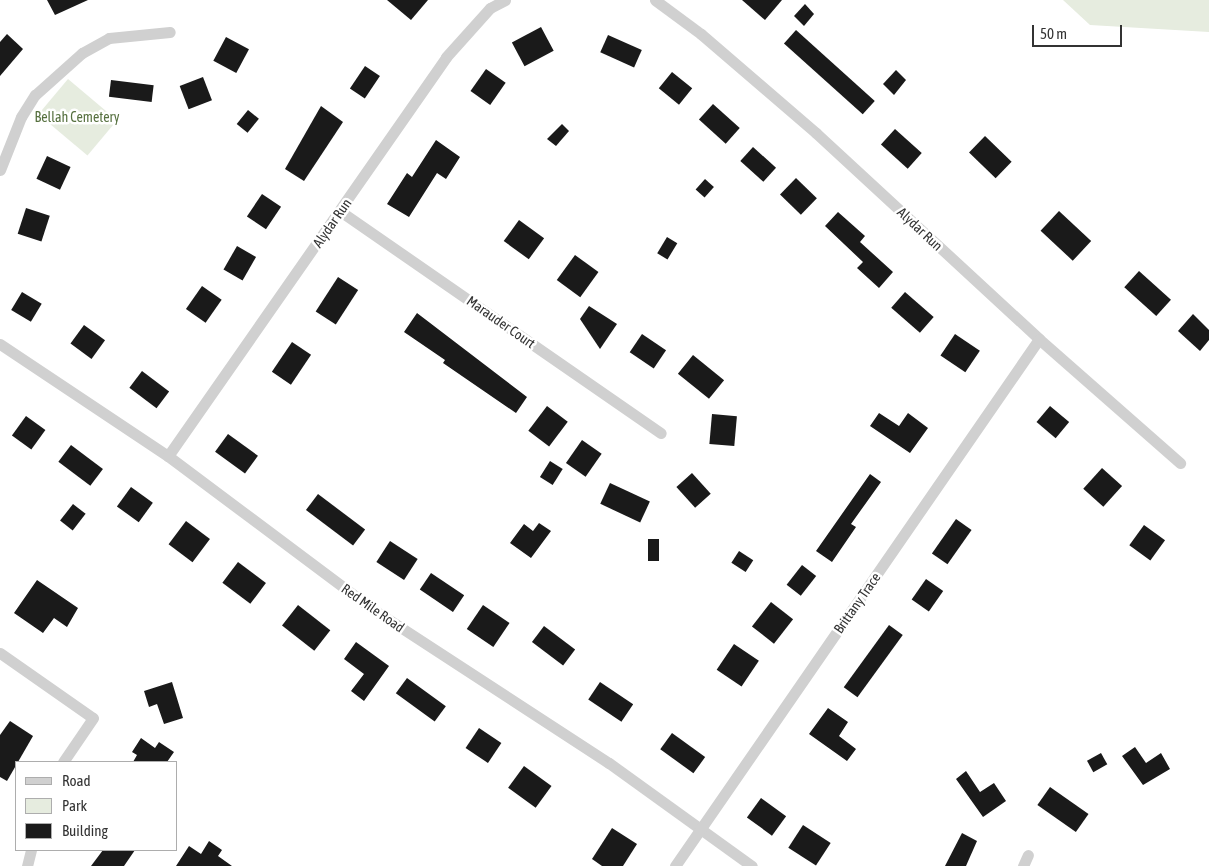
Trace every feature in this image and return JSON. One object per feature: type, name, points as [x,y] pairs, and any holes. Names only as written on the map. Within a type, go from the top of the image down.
[{"type":"street","name":"Alydar Run","points":[[168,456],[446,57],[490,8],[505,0]]},
{"type":"street","name":"Alydar Run","points":[[655,0],[701,34],[816,133],[1039,339],[1180,464]]},
{"type":"street","points":[[0,170],[21,117],[35,95],[82,53],[110,38],[170,32]]},
{"type":"street","name":"Marauder Court","points":[[340,211],[661,433]]},
{"type":"street","name":"Brittany Trace","points":[[675,866],[699,828],[1039,339]]},
{"type":"street","name":"Red Mile Road","points":[[0,344],[168,456],[370,608],[609,763],[752,866]]},
{"type":"street","points":[[0,652],[93,718],[64,761]]},
{"type":"street","points":[[27,866],[31,851]]},
{"type":"green space","points":[[1063,0],[1209,0],[1209,32],[1090,25]]},
{"type":"green space","name":"Bellah Cemetery","points":[[68,79],[117,120],[87,155],[38,114]]},
{"type":"building","points":[[47,0],[88,0],[55,15]]},
{"type":"building","points":[[387,0],[428,0],[411,20]]},
{"type":"building","points":[[742,0],[782,0],[765,20]]},
{"type":"building","points":[[805,4],[814,14],[804,26],[794,16]]},
{"type":"building","points":[[541,27],[554,51],[525,66],[512,42]]},
{"type":"building","points":[[796,30],[875,101],[863,114],[784,43]]},
{"type":"building","points":[[7,34],[23,49],[0,76],[0,42]]},
{"type":"building","points":[[608,35],[642,50],[634,67],[600,52]]},
{"type":"building","points":[[226,37],[249,49],[236,73],[213,61]]},
{"type":"building","points":[[365,66],[380,76],[365,98],[350,88]]},
{"type":"building","points":[[486,69],[506,83],[490,105],[471,91]]},
{"type":"building","points":[[896,70],[906,80],[894,95],[883,84]]},
{"type":"building","points":[[672,72],[692,88],[679,105],[659,88]]},
{"type":"building","points":[[203,77],[212,100],[189,109],[180,86]]},
{"type":"building","points":[[111,80],[154,85],[152,102],[109,97]]},
{"type":"building","points":[[713,104],[740,128],[726,144],[699,120]]},
{"type":"building","points":[[321,106],[343,122],[304,181],[285,169]]},
{"type":"building","points":[[248,110],[259,119],[248,133],[237,124]]},
{"type":"building","points":[[562,124],[569,131],[556,146],[547,139]]},
{"type":"building","points":[[895,129],[922,153],[908,169],[881,145]]},
{"type":"building","points":[[985,136],[1012,162],[996,178],[969,153]]},
{"type":"building","points":[[436,140],[460,157],[446,179],[437,173],[409,217],[387,204],[407,173],[412,177]]},
{"type":"building","points":[[753,147],[776,168],[763,182],[740,161]]},
{"type":"building","points":[[47,156],[71,167],[60,190],[36,179]]},
{"type":"building","points":[[796,178],[817,198],[801,215],[780,195]]},
{"type":"building","points":[[705,179],[714,187],[705,197],[696,189]]},
{"type":"building","points":[[262,194],[281,207],[266,229],[247,216]]},
{"type":"building","points":[[26,208],[50,216],[41,241],[18,234]]},
{"type":"building","points":[[1059,211],[1091,241],[1073,261],[1041,231]]},
{"type":"building","points":[[838,212],[865,236],[860,242],[893,272],[879,288],[857,268],[863,262],[825,226]]},
{"type":"building","points":[[519,220],[544,238],[529,259],[504,241]]},
{"type":"building","points":[[667,237],[677,243],[668,259],[657,253]]},
{"type":"building","points":[[237,246],[256,257],[243,280],[224,269]]},
{"type":"building","points":[[575,255],[598,272],[580,297],[557,280]]},
{"type":"building","points":[[1139,271],[1171,300],[1156,316],[1124,287]]},
{"type":"building","points":[[338,277],[358,290],[336,324],[316,311]]},
{"type":"building","points":[[202,286],[222,300],[206,323],[186,309]]},
{"type":"building","points":[[22,292],[42,304],[31,322],[11,310]]},
{"type":"building","points":[[905,292],[934,317],[920,333],[891,308]]},
{"type":"building","points":[[589,306],[617,324],[600,349],[580,319]]},
{"type":"building","points":[[417,313],[527,397],[516,413],[443,363],[445,360],[404,332]]},
{"type":"building","points":[[1193,314],[1209,330],[1209,340],[1200,351],[1178,331]]},
{"type":"building","points":[[84,325],[105,340],[92,359],[70,344]]},
{"type":"building","points":[[642,334],[666,350],[654,368],[630,352]]},
{"type":"building","points":[[955,334],[980,351],[965,372],[940,356]]},
{"type":"building","points":[[292,342],[311,355],[291,385],[272,372]]},
{"type":"building","points":[[693,355],[724,380],[709,399],[678,374]]},
{"type":"building","points":[[142,371],[169,391],[157,408],[129,388]]},
{"type":"building","points":[[547,406],[568,422],[549,446],[528,431]]},
{"type":"building","points":[[1050,406],[1069,422],[1056,438],[1037,422]]},
{"type":"building","points":[[879,413],[899,426],[908,413],[928,428],[910,453],[870,426]]},
{"type":"building","points":[[712,414],[737,416],[734,446],[709,444]]},
{"type":"building","points":[[26,416],[45,430],[31,450],[12,435]]},
{"type":"building","points":[[228,434],[258,456],[245,474],[215,452]]},
{"type":"building","points":[[582,440],[602,454],[586,477],[566,463]]},
{"type":"building","points":[[71,445],[103,469],[90,486],[58,462]]},
{"type":"building","points":[[550,461],[563,469],[553,485],[540,477]]},
{"type":"building","points":[[1102,468],[1122,486],[1103,507],[1083,489]]},
{"type":"building","points":[[692,473],[711,494],[695,508],[676,487]]},
{"type":"building","points":[[870,474],[881,482],[851,524],[856,527],[832,562],[816,551]]},
{"type":"building","points":[[610,483],[650,502],[640,522],[600,504]]},
{"type":"building","points":[[131,487],[153,503],[139,522],[117,506]]},
{"type":"building","points":[[318,494],[365,530],[353,545],[306,510]]},
{"type":"building","points":[[73,504],[86,514],[73,530],[60,521]]},
{"type":"building","points":[[956,519],[972,530],[947,564],[932,553]]},
{"type":"building","points":[[186,521],[210,539],[193,562],[169,544]]},
{"type":"building","points":[[539,523],[551,531],[531,558],[510,543],[524,524],[533,531]]},
{"type":"building","points":[[1144,525],[1165,540],[1150,561],[1129,545]]},
{"type":"building","points":[[648,539],[659,539],[659,561],[648,561]]},
{"type":"building","points":[[390,541],[418,559],[404,580],[376,562]]},
{"type":"building","points":[[739,551],[753,560],[746,572],[731,563]]},
{"type":"building","points":[[238,562],[266,583],[250,604],[222,583]]},
{"type":"building","points":[[802,565],[816,576],[801,596],[787,585]]},
{"type":"building","points":[[431,573],[464,595],[453,612],[420,590]]},
{"type":"building","points":[[926,579],[943,591],[929,612],[912,599]]},
{"type":"building","points":[[37,580],[78,608],[67,627],[54,618],[43,633],[14,613]]},
{"type":"building","points":[[771,602],[793,619],[774,644],[752,626]]},
{"type":"building","points":[[298,605],[330,630],[314,651],[282,625]]},
{"type":"building","points":[[483,605],[510,623],[493,647],[467,629]]},
{"type":"building","points":[[889,625],[903,635],[857,697],[844,687]]},
{"type":"building","points":[[544,626],[575,649],[563,665],[532,642]]},
{"type":"building","points":[[356,642],[389,666],[364,701],[351,691],[364,674],[344,659]]},
{"type":"building","points":[[734,644],[759,661],[742,686],[717,670]]},
{"type":"building","points":[[407,678],[446,706],[435,722],[396,693]]},
{"type":"building","points":[[172,682],[183,718],[164,724],[157,704],[149,707],[144,691]]},
{"type":"building","points":[[600,682],[633,704],[621,722],[588,699]]},
{"type":"building","points":[[828,708],[848,722],[839,736],[856,749],[847,761],[809,734]]},
{"type":"building","points":[[10,721],[33,736],[19,761],[15,761],[15,767],[7,781],[0,777],[0,735]]},
{"type":"building","points":[[479,728],[501,743],[488,763],[466,748]]},
{"type":"building","points":[[672,733],[705,757],[693,773],[660,749]]},
{"type":"building","points":[[141,738],[155,748],[159,742],[174,752],[168,761],[134,761],[137,755],[132,752]]},
{"type":"building","points":[[1135,747],[1146,763],[1161,753],[1170,769],[1143,785],[1122,756]]},
{"type":"building","points":[[1101,753],[1107,764],[1093,772],[1087,761]]},
{"type":"building","points":[[524,766],[552,786],[536,808],[508,788]]},
{"type":"building","points":[[966,771],[980,792],[994,783],[1006,801],[983,817],[956,779]]},
{"type":"building","points":[[1050,787],[1089,814],[1076,832],[1037,805]]},
{"type":"building","points":[[761,798],[786,816],[772,836],[747,817]]},
{"type":"building","points":[[803,825],[831,843],[816,866],[788,848]]},
{"type":"building","points":[[612,828],[637,844],[623,866],[602,866],[592,859]]},
{"type":"building","points":[[962,833],[977,841],[966,866],[945,866]]},
{"type":"building","points":[[209,841],[222,850],[218,856],[232,866],[176,866],[189,846],[201,854]]},
{"type":"building","points":[[102,851],[134,851],[124,866],[91,866]]}]
